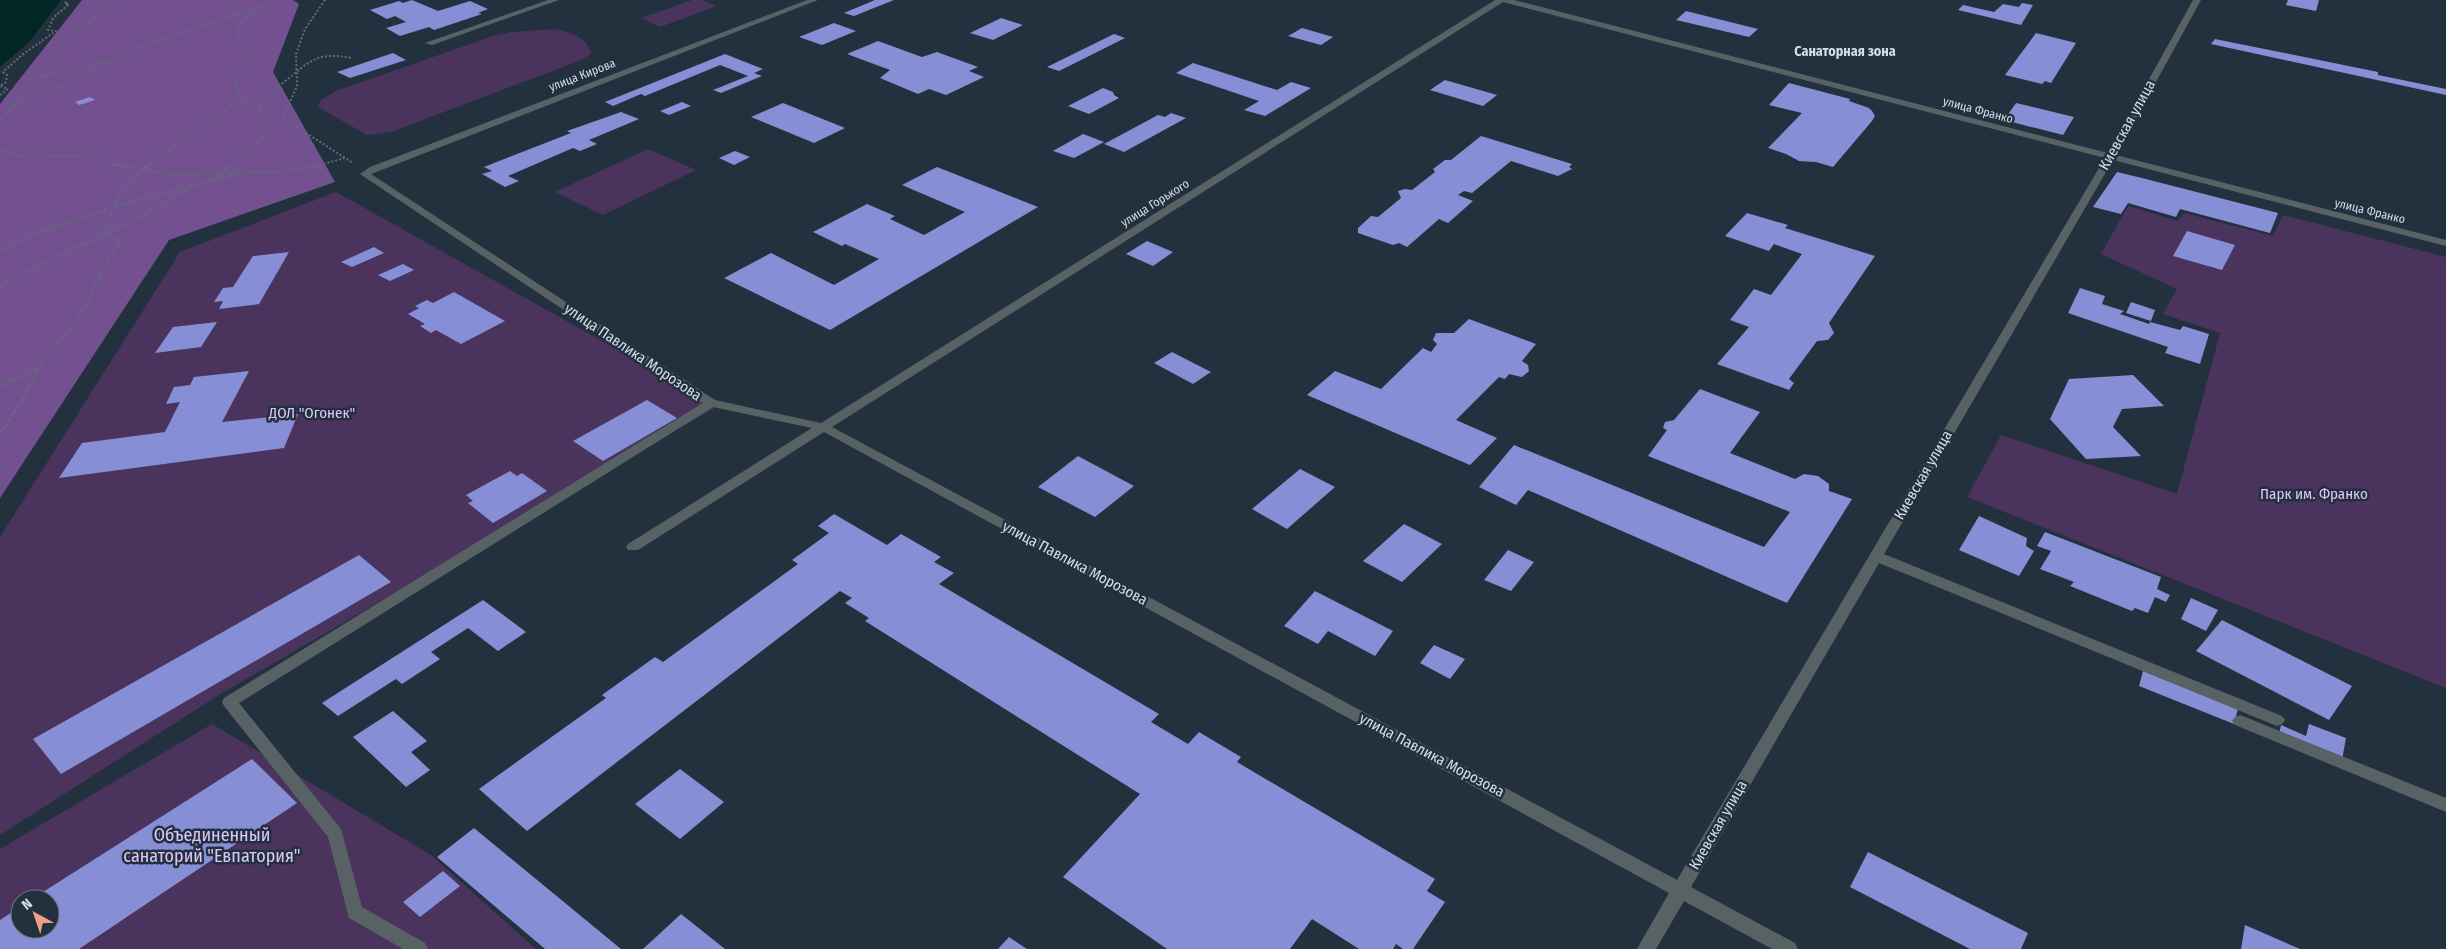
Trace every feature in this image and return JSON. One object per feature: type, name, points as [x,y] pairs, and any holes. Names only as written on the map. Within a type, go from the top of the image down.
[{"type":"street","points":[[429,43],[555,0]]},
{"type":"street","name":"улица Кирова","points":[[368,174],[814,0]]},
{"type":"street","name":"улица Горького","points":[[633,547],[1500,0]]},
{"type":"street","name":"улица Франко","points":[[1504,0],[2446,243]]},
{"type":"street","name":"Киевская улица","points":[[1646,949],[2110,157],[2197,0]]},
{"type":"street","name":"улица Павлика Морозова","points":[[368,174],[710,403],[823,427],[1789,949]]},
{"type":"street","points":[[419,949],[355,912],[335,834],[229,702],[710,403]]},
{"type":"street","points":[[1876,556],[2277,720]]},
{"type":"street","points":[[2240,721],[2446,805]]},
{"type":"path","points":[[0,95],[8,89],[0,86],[6,82],[7,75],[3,72],[25,51],[39,45],[56,30],[48,30],[53,18],[69,4],[65,4],[67,0]]},
{"type":"path","points":[[0,119],[38,77],[63,42],[118,0]]},
{"type":"path","points":[[234,16],[235,0]]},
{"type":"path","points":[[258,106],[242,100],[235,85],[247,65],[238,36],[238,26],[256,9],[272,0]]},
{"type":"path","points":[[325,0],[305,29],[296,54],[295,71],[297,86],[283,118],[296,124],[304,133],[368,174]]},
{"type":"path","points":[[11,106],[64,85],[110,60],[164,36],[234,16],[266,3]]},
{"type":"path","points":[[215,179],[261,139],[266,130],[258,106],[261,100],[286,81],[295,71],[323,56],[336,54],[351,58]]},
{"type":"path","points":[[38,77],[110,60]]},
{"type":"path","points":[[106,233],[118,195],[144,168],[170,148],[242,100]]},
{"type":"path","points":[[0,150],[22,157],[98,155],[110,164],[144,168],[171,174],[299,170],[345,158]]},
{"type":"path","points":[[0,251],[35,233],[113,207],[215,179],[245,173]]},
{"type":"path","points":[[0,286],[31,269],[135,220],[198,184]]},
{"type":"path","points":[[0,433],[21,402],[40,366],[69,332],[89,301],[100,274],[120,240],[106,233]]},
{"type":"path","points":[[0,386],[40,366]]},
{"type":"green space","points":[[692,0],[701,0],[717,6],[660,27],[641,18]]},
{"type":"green space","points":[[556,29],[573,34],[583,40],[591,54],[579,61],[391,132],[367,135],[318,107],[321,100],[336,91],[493,36],[511,32]]},
{"type":"green space","points":[[648,149],[696,170],[603,215],[555,192]]},
{"type":"green space","name":"ДОЛ \"Огонек\"","points":[[336,192],[718,406],[222,693],[0,835],[0,537],[180,252]]},
{"type":"green space","name":"Парк им. Франко","points":[[2128,206],[2177,221],[2184,213],[2273,236],[2283,215],[2446,257],[2446,688],[1967,497],[2001,435],[2177,494],[2220,333],[2163,314],[2177,289],[2101,254]]},
{"type":"green space","name":"Объединенный санаторий \"Евпатория\"","points":[[212,724],[431,855],[536,949],[0,949],[0,849]]},
{"type":"shaded area","points":[[0,0],[61,0],[29,42],[0,67]]},
{"type":"shaded area","points":[[82,0],[293,0],[299,4],[273,72],[335,182],[169,240],[0,498],[0,104]]},
{"type":"building","points":[[412,0],[438,11],[470,1],[488,9],[478,13],[482,14],[434,30],[429,27],[400,36],[386,28],[406,22],[395,16],[387,19],[370,10],[399,1],[403,3]]},
{"type":"building","points":[[875,0],[894,0],[854,16],[844,13]]},
{"type":"building","points":[[2288,0],[2319,0],[2316,11],[2286,5]]},
{"type":"building","points":[[2022,3],[2033,5],[2021,25],[1958,10],[1963,5],[1994,12],[2003,4],[2019,7]]},
{"type":"building","points":[[1686,11],[1758,29],[1749,37],[1676,20]]},
{"type":"building","points":[[1001,18],[1023,25],[993,40],[970,33]]},
{"type":"building","points":[[834,23],[856,31],[822,45],[799,37]]},
{"type":"building","points":[[1302,28],[1333,37],[1321,45],[1288,36]]},
{"type":"building","points":[[2036,33],[2076,43],[2051,83],[2045,81],[2042,84],[2005,75]]},
{"type":"building","points":[[1114,34],[1125,38],[1059,71],[1047,67]]},
{"type":"building","points":[[2215,39],[2378,72],[2378,75],[2446,89],[2446,95],[2211,44]]},
{"type":"building","points":[[878,41],[922,57],[937,52],[978,67],[969,71],[984,77],[946,95],[929,89],[918,94],[880,78],[890,70],[847,54]]},
{"type":"building","points":[[393,53],[406,60],[350,78],[337,72]]},
{"type":"building","points":[[725,54],[763,69],[754,73],[762,76],[721,93],[713,90],[748,76],[720,65],[645,96],[641,94],[613,106],[605,102]]},
{"type":"building","points":[[1193,63],[1277,90],[1291,82],[1311,88],[1265,116],[1244,110],[1259,101],[1176,73]]},
{"type":"building","points":[[1445,80],[1497,95],[1483,106],[1430,90]]},
{"type":"building","points":[[1789,83],[1850,99],[1849,101],[1869,108],[1875,116],[1833,167],[1816,162],[1799,161],[1768,148],[1802,113],[1769,105]]},
{"type":"building","points":[[1103,88],[1113,92],[1119,98],[1089,114],[1068,106]]},
{"type":"building","points":[[90,97],[95,100],[79,105],[75,102]]},
{"type":"building","points":[[682,102],[691,106],[669,115],[660,111]]},
{"type":"building","points":[[783,103],[845,128],[814,143],[751,117]]},
{"type":"building","points":[[2016,103],[2074,117],[2063,135],[2004,120]]},
{"type":"building","points":[[621,112],[639,119],[589,140],[597,144],[580,151],[573,148],[508,176],[519,181],[505,187],[482,174],[492,171],[484,167],[571,133],[567,131]]},
{"type":"building","points":[[1171,113],[1186,118],[1124,152],[1104,144],[1158,115],[1165,117]]},
{"type":"building","points":[[1083,134],[1104,142],[1074,158],[1053,151]]},
{"type":"building","points":[[1481,136],[1572,164],[1569,167],[1572,169],[1558,176],[1511,161],[1472,193],[1464,191],[1458,195],[1473,201],[1448,223],[1439,219],[1407,247],[1399,243],[1393,245],[1358,233],[1358,228],[1371,216],[1378,217],[1401,198],[1398,191],[1412,190],[1435,172],[1433,169],[1445,160],[1451,160]]},
{"type":"building","points":[[735,151],[750,157],[734,165],[719,158]]},
{"type":"building","points":[[937,167],[1038,207],[830,330],[724,278],[771,253],[834,285],[879,259],[845,244],[842,246],[813,232],[867,204],[895,216],[890,219],[924,235],[965,212],[902,185]]},
{"type":"building","points":[[2117,172],[2278,213],[2270,233],[2180,209],[2176,217],[2128,203],[2121,214],[2093,207]]},
{"type":"building","points":[[1747,213],[1788,225],[1785,228],[1875,256],[1829,323],[1834,333],[1828,340],[1817,341],[1789,379],[1794,383],[1789,390],[1717,364],[1749,327],[1730,320],[1754,289],[1771,295],[1802,254],[1774,244],[1769,251],[1725,236]]},
{"type":"building","points":[[2187,231],[2235,245],[2222,270],[2173,256]]},
{"type":"building","points":[[1147,241],[1173,252],[1153,266],[1126,254]]},
{"type":"building","points":[[374,247],[384,253],[352,267],[341,262]]},
{"type":"building","points":[[289,252],[259,304],[219,309],[223,301],[214,302],[223,288],[233,287],[253,256]]},
{"type":"building","points":[[403,264],[414,270],[390,281],[378,275]]},
{"type":"building","points":[[2080,288],[2105,296],[2102,304],[2124,311],[2120,314],[2149,324],[2150,322],[2180,330],[2183,326],[2209,334],[2200,364],[2165,353],[2168,347],[2068,313]]},
{"type":"building","points":[[454,292],[505,321],[461,344],[436,330],[431,333],[420,326],[425,324],[408,314],[419,308],[415,306],[427,300],[433,303]]},
{"type":"building","points":[[2131,302],[2155,310],[2151,321],[2126,313]]},
{"type":"building","points":[[1469,319],[1536,344],[1522,361],[1528,365],[1529,371],[1522,377],[1509,374],[1505,379],[1499,377],[1456,420],[1497,438],[1470,465],[1307,395],[1335,371],[1381,389],[1423,348],[1431,352],[1437,344],[1433,340],[1436,333],[1454,333]]},
{"type":"building","points":[[217,322],[201,347],[155,353],[173,327]]},
{"type":"building","points":[[1172,352],[1211,372],[1193,384],[1154,363]]},
{"type":"building","points":[[249,371],[222,422],[298,414],[284,448],[59,478],[82,443],[165,432],[180,402],[166,404],[174,387],[190,385],[194,377]]},
{"type":"building","points":[[2133,375],[2164,406],[2122,409],[2113,427],[2141,456],[2086,459],[2050,419],[2069,379]]},
{"type":"building","points":[[1700,389],[1760,412],[1730,453],[1795,479],[1804,474],[1818,476],[1829,484],[1829,491],[1852,499],[1787,603],[1528,490],[1516,505],[1479,487],[1514,445],[1764,547],[1790,512],[1648,456],[1667,430],[1663,428],[1665,422],[1674,420]]},
{"type":"building","points":[[647,400],[677,418],[603,461],[573,441]]},
{"type":"building","points":[[1078,456],[1134,486],[1095,517],[1038,487]]},
{"type":"building","points":[[1300,469],[1335,487],[1287,529],[1252,509]]},
{"type":"building","points":[[510,471],[517,476],[522,473],[547,491],[493,523],[468,503],[473,501],[466,495]]},
{"type":"building","points":[[834,514],[887,545],[901,534],[941,557],[934,562],[954,573],[939,584],[1159,714],[1151,722],[1188,744],[1199,732],[1241,757],[1237,762],[1435,879],[1427,891],[1445,902],[1413,949],[1403,949],[1396,944],[1393,949],[1359,949],[1312,919],[1290,949],[1167,949],[1063,877],[1140,794],[865,621],[869,618],[845,603],[852,598],[840,591],[527,831],[479,789],[606,698],[602,695],[655,657],[663,662],[798,564],[792,560],[829,533],[818,526]]},
{"type":"building","points":[[1979,516],[2027,538],[2026,546],[2034,551],[2019,576],[1959,550]]},
{"type":"building","points":[[1404,524],[1442,544],[1402,582],[1363,561]]},
{"type":"building","points":[[2045,532],[2161,577],[2157,589],[2170,595],[2166,602],[2155,597],[2148,613],[2135,608],[2132,611],[2070,586],[2074,582],[2040,569],[2051,551],[2037,546]]},
{"type":"building","points":[[1508,550],[1534,562],[1511,591],[1484,580]]},
{"type":"building","points":[[359,555],[391,582],[61,774],[33,739]]},
{"type":"building","points":[[1315,591],[1393,631],[1375,656],[1328,631],[1318,644],[1284,626]]},
{"type":"building","points":[[2191,598],[2218,610],[2206,631],[2181,619]]},
{"type":"building","points":[[483,600],[526,632],[498,651],[468,628],[431,652],[440,659],[402,684],[396,679],[338,716],[322,703]]},
{"type":"building","points":[[2222,620],[2352,686],[2329,720],[2196,651]]},
{"type":"building","points":[[1434,645],[1465,659],[1450,679],[1420,663]]},
{"type":"building","points":[[2143,671],[2238,709],[2234,724],[2139,686]]},
{"type":"building","points":[[393,711],[427,741],[411,752],[430,770],[406,787],[353,737]]},
{"type":"building","points":[[2309,724],[2346,738],[2342,760],[2279,734],[2281,725],[2306,736]]},
{"type":"building","points":[[252,759],[297,803],[79,949],[0,949],[0,920],[10,914],[10,939],[60,939],[60,889],[48,889]]},
{"type":"building","points":[[680,769],[724,802],[680,839],[635,804]]},
{"type":"building","points":[[474,828],[621,949],[545,949],[437,857]]},
{"type":"building","points":[[1868,852],[2028,933],[2021,949],[1970,949],[1850,887]]},
{"type":"building","points":[[443,871],[460,886],[420,917],[403,902]]},
{"type":"building","points":[[681,914],[725,949],[643,949]]},
{"type":"building","points":[[2245,925],[2300,949],[2241,949]]},
{"type":"building","points":[[1009,937],[1027,949],[998,949]]},
{"type":"district","name":"Санаторная зона","points":[[1845,51]]}]
